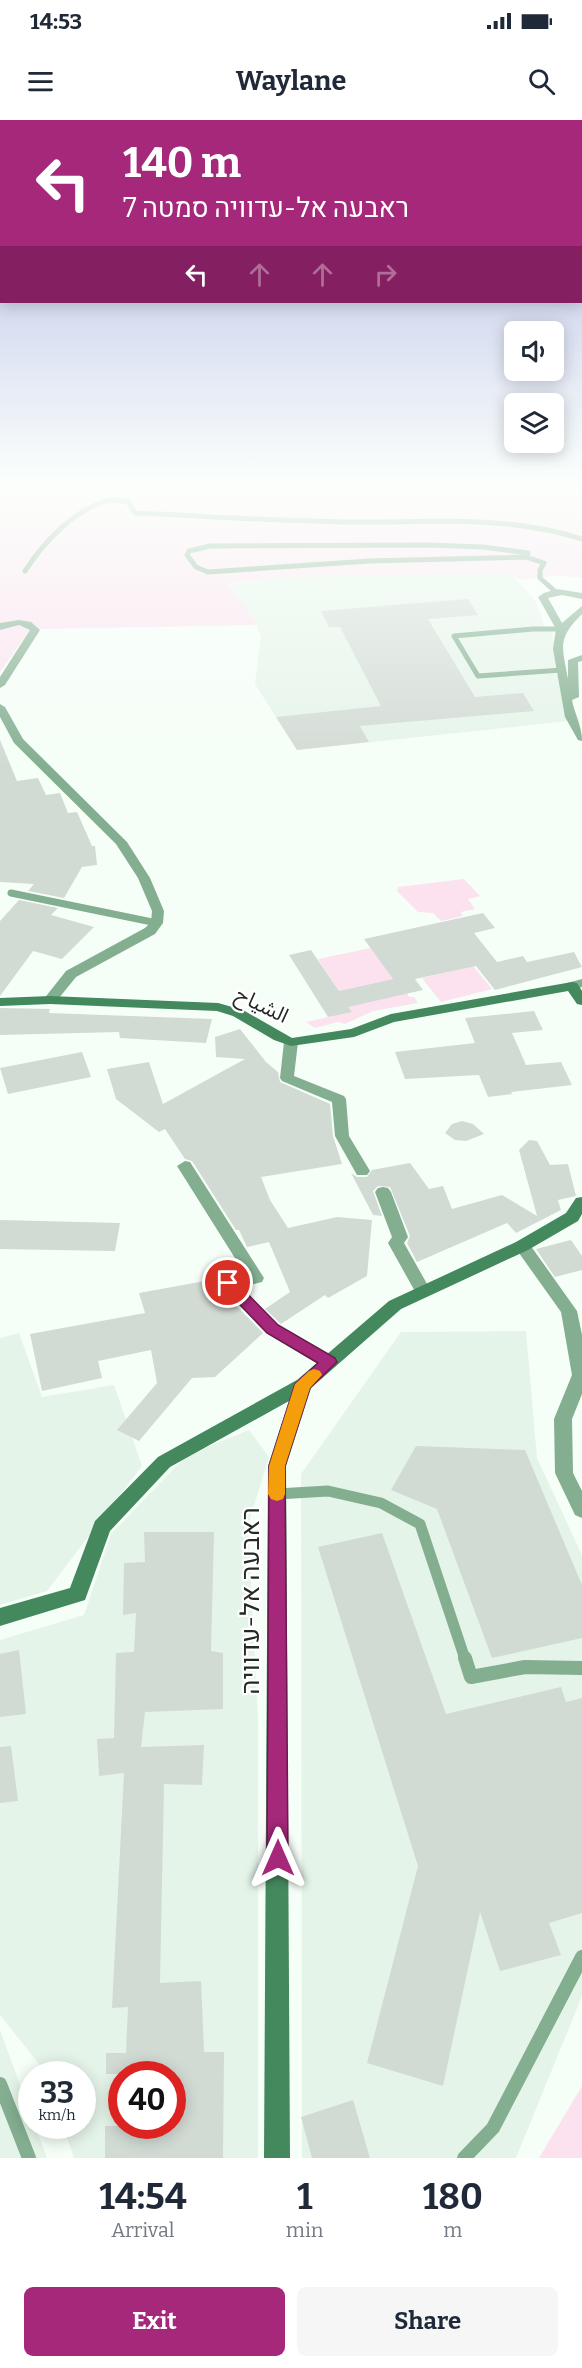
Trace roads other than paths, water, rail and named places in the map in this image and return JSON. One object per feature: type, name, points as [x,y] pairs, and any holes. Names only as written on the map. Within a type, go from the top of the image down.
[{"type":"street","points":[[582,596],[576,593],[557,593],[543,597],[561,629],[558,650],[570,717],[582,738]]},
{"type":"street","points":[[561,629],[582,609]]},
{"type":"street","points":[[0,627],[20,622],[31,625],[35,630],[0,685]]},
{"type":"street","points":[[570,717],[574,706],[573,660],[582,658]]},
{"type":"street","points":[[0,707],[18,741],[121,843],[144,878],[158,911],[157,923],[150,931],[70,974],[50,1000]]},
{"type":"street","points":[[577,984],[582,1001]]},
{"type":"street","name":"الشياح","points":[[0,1002],[50,1000],[218,1007],[238,1013],[291,1042],[354,1033],[391,1018],[577,984]]},
{"type":"street","points":[[291,1042],[287,1078],[339,1099],[342,1136],[362,1171]]},
{"type":"street","points":[[185,1166],[256,1278],[225,1281],[273,1329],[329,1362]]},
{"type":"street","points":[[383,1192],[400,1237],[396,1243],[423,1292]]},
{"type":"street","points":[[0,1617],[78,1594],[102,1527],[164,1462],[303,1384],[395,1305],[522,1246],[572,1217],[582,1202]]},
{"type":"street","points":[[522,1246],[569,1311],[581,1378],[563,1419],[564,1473],[582,1510]]},
{"type":"street","name":"ראבעה אל-עדוויה","points":[[277,2158],[277,1466],[303,1384]]},
{"type":"lane","points":[[540,578],[557,593]]},
{"type":"lane","points":[[561,629],[533,629],[454,636],[478,676],[562,670]]},
{"type":"lane","points":[[11,893],[157,923]]},
{"type":"lane","points":[[277,1494],[328,1491],[381,1503],[420,1524],[471,1677],[525,1667],[582,1668]]},
{"type":"lane","points":[[464,2158],[494,2128],[582,1957]]},
{"type":"lane","points":[[0,2084],[28,2158]]}]
